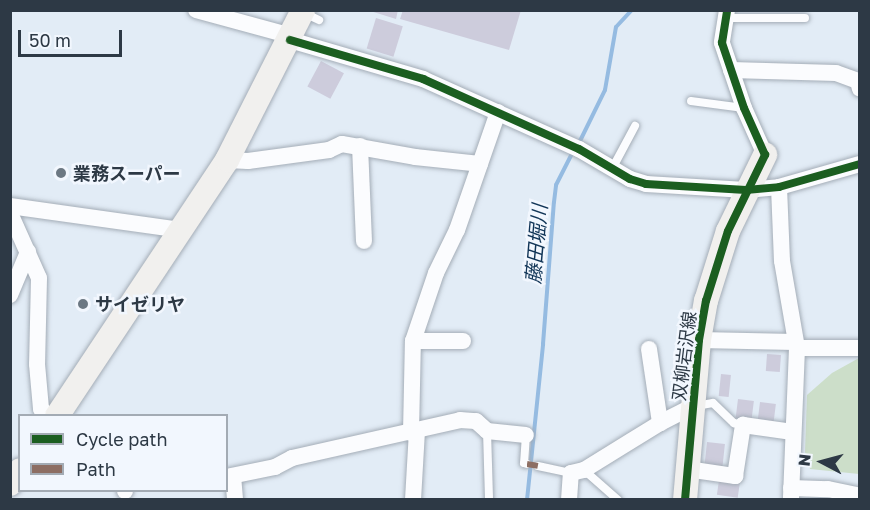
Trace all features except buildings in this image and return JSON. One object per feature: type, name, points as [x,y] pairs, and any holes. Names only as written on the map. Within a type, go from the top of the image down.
[{"type":"street","points":[[196,10],[423,79],[574,146],[630,179],[646,184],[746,190],[779,187],[860,164]]},
{"type":"street","points":[[58,414],[227,160],[291,38],[308,14]]},
{"type":"street","points":[[725,14],[722,42],[744,108],[765,155]]},
{"type":"street","points":[[732,70],[836,73],[858,81],[860,89]]},
{"type":"street","points":[[413,500],[413,341],[436,273],[457,230],[498,112]]},
{"type":"street","points":[[227,160],[248,161],[317,151],[342,144],[415,157],[480,164]]},
{"type":"street","points":[[360,146],[364,241]]},
{"type":"street","name":"双柳岩沢線","points":[[685,500],[699,340],[717,262],[746,190],[765,155]]},
{"type":"street","points":[[779,187],[782,261],[796,345],[791,493],[828,489],[860,496]]},
{"type":"street","points":[[10,206],[180,230]]},
{"type":"street","points":[[10,213],[21,245],[40,284],[38,364],[40,409],[46,414]]},
{"type":"street","points":[[10,296],[21,245]]},
{"type":"street","points":[[699,340],[860,348]]},
{"type":"street","points":[[413,341],[463,341]]},
{"type":"street","points":[[649,349],[660,423]]},
{"type":"street","points":[[569,500],[577,471],[692,407]]},
{"type":"street","points":[[235,500],[230,477],[275,467],[292,458],[460,420],[476,421],[487,431],[526,435]]},
{"type":"street","points":[[687,469],[735,476],[743,425],[793,432]]},
{"type":"lane","points":[[725,14],[805,18]]},
{"type":"lane","points":[[691,101],[744,108]]},
{"type":"lane","points":[[612,169],[635,126]]},
{"type":"lane","points":[[692,407],[713,403],[734,423],[743,425]]},
{"type":"lane","points":[[487,431],[489,500]]},
{"type":"lane","points":[[526,435],[524,464],[527,464]]},
{"type":"lane","points":[[538,466],[577,471],[618,500]]},
{"type":"green space","points":[[859,358],[859,474],[810,469],[805,452],[807,395],[832,373]]},
{"type":"waterway","name":"藤田堀川","points":[[579,143],[605,90],[616,27],[632,10]]},
{"type":"waterway","name":"藤田堀川","points":[[527,500],[556,185],[573,152]]},
{"type":"marked path","points":[[527,464],[538,466]]},
{"type":"cycle path","points":[[685,500],[699,340],[706,301],[728,231],[765,155],[744,108],[722,43],[727,10]]},
{"type":"cycle path","points":[[290,40],[423,79],[579,149],[630,179],[646,184],[746,190],[779,187],[860,164]]},
{"type":"place","name":"業務スーパー","points":[[61,173]]},
{"type":"place","name":"サイゼリヤ","points":[[83,304]]}]
